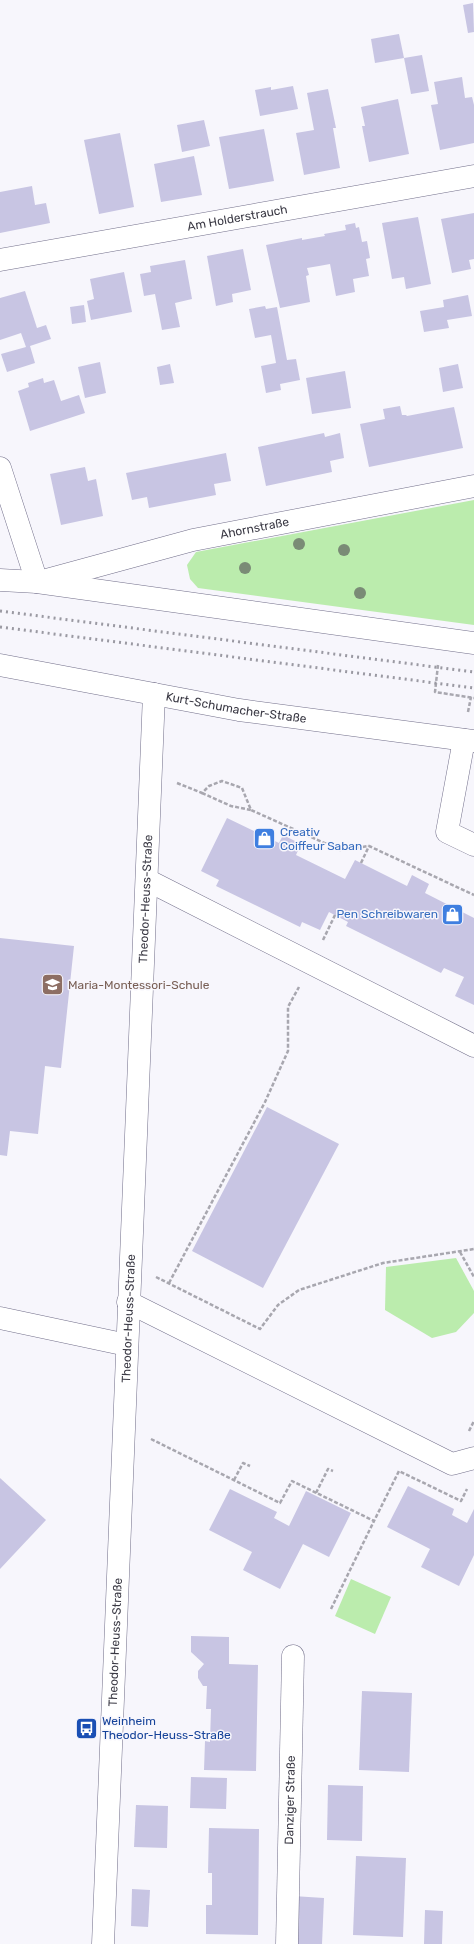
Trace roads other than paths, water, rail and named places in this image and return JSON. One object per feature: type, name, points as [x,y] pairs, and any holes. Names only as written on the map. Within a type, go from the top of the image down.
[{"type":"street","name":"Am Holderstrauch","points":[[0,260],[474,176]]},
{"type":"street","points":[[0,468],[37,582]]},
{"type":"street","name":"Ahornstraße","points":[[37,582],[193,540],[474,486]]},
{"type":"street","points":[[0,580],[37,582],[474,643]]},
{"type":"street","name":"Kurt-Schumacher-Straße","points":[[0,665],[61,675],[239,710],[468,733]]},
{"type":"street","name":"Theodor-Heuss-Straße","points":[[103,1944],[154,694]]},
{"type":"street","points":[[468,733],[447,832],[474,845]]},
{"type":"street","points":[[147,880],[474,1046]]},
{"type":"street","points":[[128,1302],[452,1464],[474,1458]]},
{"type":"street","points":[[0,1318],[127,1345]]},
{"type":"street","name":"Danziger Straße","points":[[287,1944],[293,1656]]},
{"type":"railway","points":[[0,611],[474,672]]},
{"type":"railway","points":[[0,627],[474,688]]},
{"type":"place","name":"Creativ Coiffeur Saban","points":[[264,839]]},
{"type":"place","name":"Pen Schreibwaren","points":[[453,914]]},
{"type":"place","name":"Maria-Montessori-Schule","points":[[53,985]]},
{"type":"place","name":"Weinheim Theodor-Heuss-Straße","points":[[87,1728]]}]
